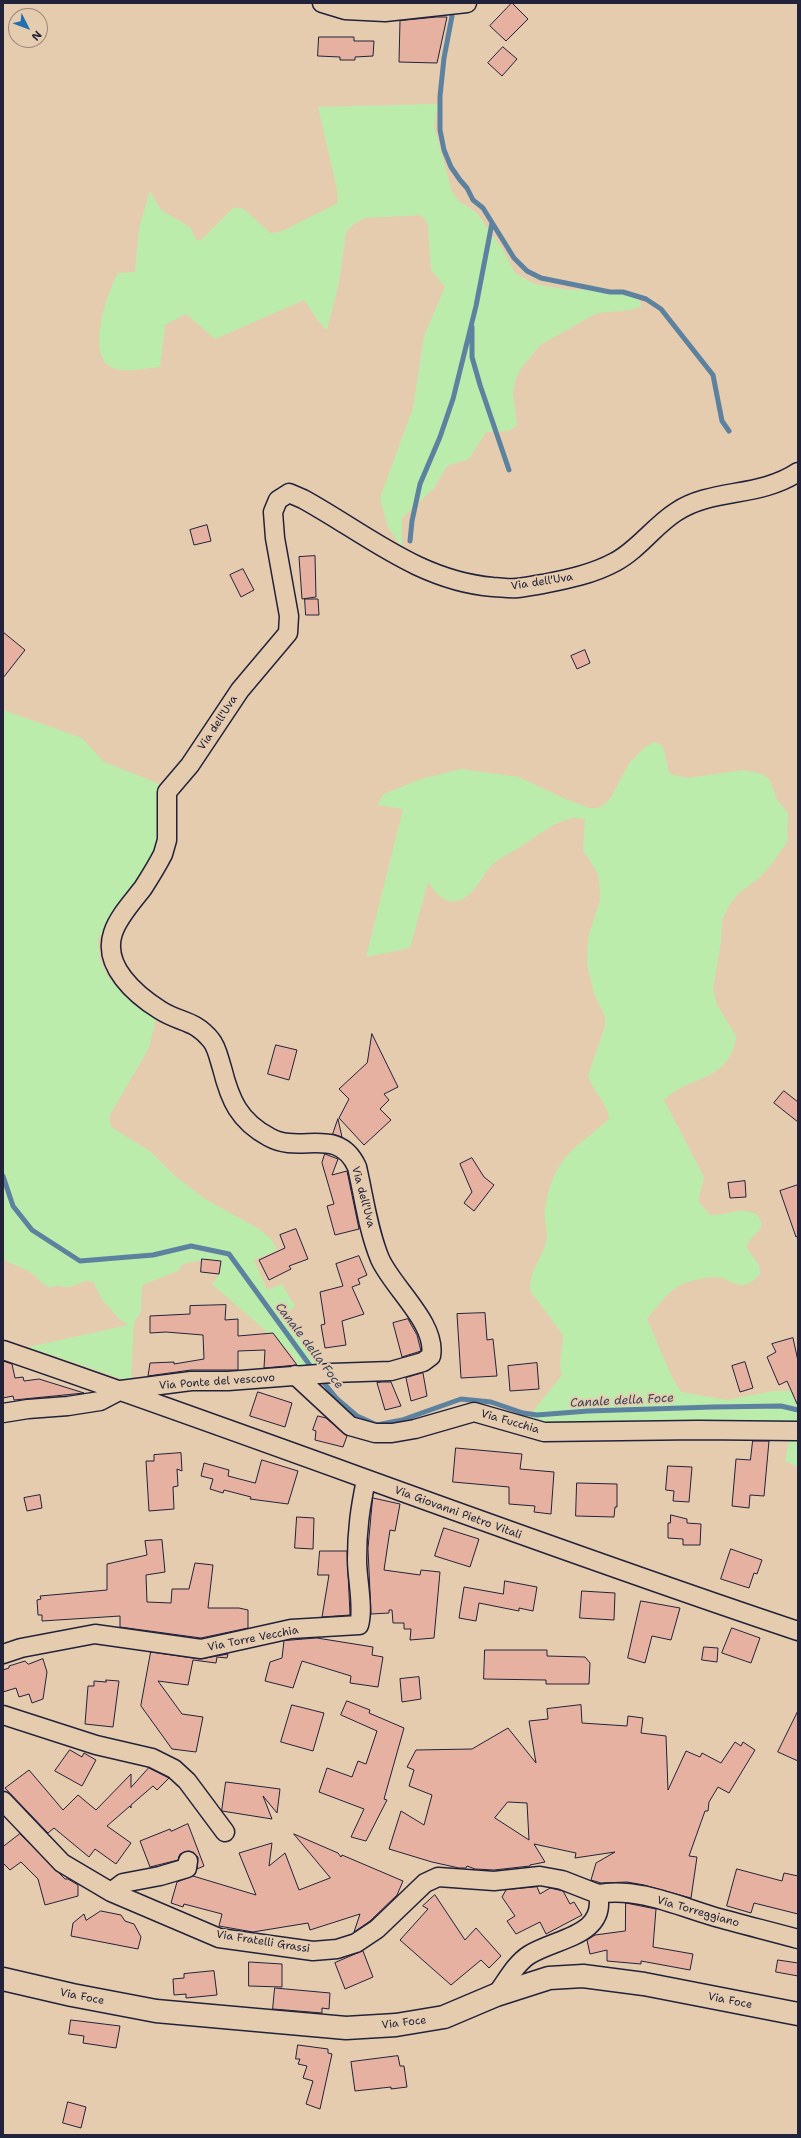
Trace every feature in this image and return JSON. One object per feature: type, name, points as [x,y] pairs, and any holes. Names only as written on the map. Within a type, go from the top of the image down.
[{"type":"main road","name":"Via Foce","points":[[3,1979],[72,1995],[156,2011],[346,2028],[396,2025],[444,2017],[496,1995],[549,1978],[583,1976],[644,1984],[798,2014]]},
{"type":"street","points":[[322,3],[345,10],[385,12],[467,3]]},
{"type":"street","name":"Via dell'Uva","points":[[431,1356],[432,1346],[417,1312],[380,1259],[352,1157],[346,1151],[332,1144],[287,1144],[277,1141],[250,1124],[234,1105],[212,1041],[197,1025],[165,1013],[142,998],[124,980],[112,955],[113,933],[163,854],[167,840],[167,792],[190,765],[240,690],[288,633],[288,616],[275,538],[273,512],[278,500],[289,493],[303,499],[391,554],[429,572],[474,585],[515,588],[566,580],[601,569],[617,561],[676,511],[705,499],[760,489],[784,482],[798,472]]},
{"type":"street","name":"Via Giovanni Pietro Vitali","points":[[3,1350],[121,1390],[555,1548],[798,1631]]},
{"type":"street","name":"Via Ponte del vescovo","points":[[3,1413],[100,1401],[121,1390],[192,1381],[236,1380],[330,1373],[391,1371],[423,1362],[431,1356]]},
{"type":"street","name":"Via Fucchia","points":[[298,1375],[350,1426],[375,1433],[392,1433],[415,1429],[474,1412],[544,1432],[698,1430],[798,1431]]},
{"type":"street","name":"Via Torre Vecchia","points":[[3,1654],[21,1648],[95,1634],[201,1649],[292,1629],[359,1625],[361,1617],[358,1585],[357,1526],[366,1480]]},
{"type":"street","points":[[3,1715],[96,1745],[157,1760],[174,1769],[187,1780],[225,1832]]},
{"type":"street","name":"Via Fratelli Grassi","points":[[3,1801],[62,1863],[111,1892],[219,1938],[313,1950],[337,1949],[356,1943],[377,1928],[425,1883],[438,1877],[494,1881],[540,1876],[562,1880],[598,1894]]},
{"type":"street","points":[[111,1892],[123,1883],[160,1876],[187,1868],[188,1861]]},
{"type":"street","name":"Via Torreggiano","points":[[598,1894],[614,1891],[675,1903],[710,1915],[798,1938]]},
{"type":"street","points":[[496,1995],[515,1969],[528,1956],[550,1944],[583,1931],[592,1924],[600,1912],[598,1894]]},
{"type":"green space","points":[[438,104],[434,126],[452,192],[459,201],[477,213],[503,250],[515,273],[535,284],[569,290],[603,289],[636,296],[642,306],[631,310],[597,313],[540,345],[520,370],[515,381],[513,394],[517,426],[508,431],[486,432],[469,459],[447,466],[434,488],[402,518],[402,547],[388,527],[380,498],[413,408],[424,336],[445,287],[431,270],[428,224],[421,215],[365,218],[355,223],[346,232],[339,283],[327,330],[319,322],[304,300],[215,339],[186,314],[165,325],[160,367],[135,370],[122,370],[111,367],[104,360],[100,349],[99,336],[104,308],[118,273],[135,272],[139,228],[150,191],[161,210],[190,227],[197,241],[202,239],[234,207],[244,209],[270,233],[280,232],[338,203],[337,189],[318,107]]},
{"type":"green space","points":[[3,710],[82,738],[104,762],[162,785],[157,845],[149,864],[108,920],[98,940],[100,960],[107,975],[119,990],[136,1006],[156,1018],[149,1048],[109,1116],[111,1127],[151,1152],[175,1176],[205,1199],[259,1229],[271,1239],[277,1250],[254,1260],[267,1290],[282,1284],[295,1306],[283,1317],[321,1365],[319,1368],[300,1368],[291,1353],[212,1284],[218,1276],[216,1260],[197,1261],[183,1264],[178,1271],[142,1285],[141,1312],[134,1322],[131,1382],[28,1347],[128,1325],[121,1321],[103,1301],[93,1282],[86,1281],[68,1287],[57,1286],[50,1288],[44,1285],[30,1272],[3,1259]]},
{"type":"green space","points":[[654,742],[662,745],[670,774],[687,778],[743,770],[762,774],[770,780],[777,800],[788,813],[787,842],[771,865],[759,878],[739,893],[730,904],[722,920],[721,941],[713,989],[717,1005],[736,1036],[732,1051],[726,1062],[717,1070],[708,1076],[674,1092],[664,1100],[704,1177],[698,1201],[710,1215],[745,1211],[758,1215],[762,1225],[746,1247],[759,1265],[760,1274],[746,1285],[714,1277],[682,1284],[665,1297],[647,1319],[672,1377],[681,1392],[727,1400],[773,1391],[793,1391],[798,1386],[798,1467],[785,1461],[789,1442],[790,1424],[768,1421],[765,1426],[724,1421],[551,1424],[526,1420],[562,1375],[560,1366],[563,1335],[531,1292],[530,1285],[533,1273],[547,1239],[545,1208],[549,1191],[560,1165],[567,1156],[609,1119],[606,1108],[588,1076],[605,1026],[605,1017],[594,993],[587,964],[588,938],[600,900],[600,891],[598,874],[583,850],[585,819],[574,818],[558,823],[501,858],[492,865],[472,892],[462,899],[451,901],[439,896],[428,882],[410,948],[366,957],[403,809],[377,805],[384,794],[421,779],[461,769],[519,777],[563,798],[589,808],[598,808],[605,804],[611,797],[630,762],[645,747]]},
{"type":"building","points":[[512,3],[528,19],[506,41],[490,26]]},
{"type":"building","points":[[447,17],[437,63],[399,62],[400,21]]},
{"type":"building","points":[[319,37],[354,37],[354,41],[374,41],[373,56],[355,57],[355,60],[340,60],[340,57],[318,56]]},
{"type":"building","points":[[503,47],[517,59],[502,76],[488,63]]},
{"type":"building","points":[[207,525],[211,541],[194,545],[190,530]]},
{"type":"building","points":[[315,556],[316,597],[302,599],[299,557]]},
{"type":"building","points":[[243,569],[254,590],[241,597],[230,575]]},
{"type":"building","points":[[305,599],[318,599],[319,615],[306,615]]},
{"type":"building","points":[[3,632],[25,650],[3,678]]},
{"type":"building","points":[[585,650],[590,663],[577,669],[571,656]]},
{"type":"building","points":[[372,1034],[398,1087],[384,1094],[389,1100],[380,1109],[391,1120],[364,1145],[339,1118],[349,1099],[339,1089],[367,1063]]},
{"type":"building","points":[[276,1045],[297,1050],[289,1080],[268,1074]]},
{"type":"building","points":[[784,1091],[798,1102],[798,1122],[774,1103]]},
{"type":"building","points":[[338,1119],[342,1137],[333,1134]]},
{"type":"building","points":[[325,1154],[338,1159],[332,1175],[347,1171],[359,1229],[335,1235],[327,1206],[334,1204],[322,1163]]},
{"type":"building","points":[[472,1158],[484,1177],[494,1185],[474,1211],[464,1203],[472,1192],[460,1164]]},
{"type":"building","points":[[745,1181],[746,1197],[730,1198],[728,1183]]},
{"type":"building","points":[[798,1185],[798,1236],[796,1237],[780,1191]]},
{"type":"building","points":[[296,1229],[308,1259],[289,1266],[291,1269],[269,1280],[259,1260],[285,1248],[280,1235]]},
{"type":"building","points":[[359,1256],[367,1275],[358,1279],[360,1284],[352,1287],[364,1314],[342,1321],[346,1345],[325,1348],[321,1325],[325,1324],[320,1292],[343,1286],[336,1264]]},
{"type":"building","points":[[202,1259],[221,1261],[219,1274],[201,1272]]},
{"type":"building","points":[[226,1305],[225,1320],[238,1319],[238,1336],[273,1333],[297,1365],[264,1368],[265,1350],[238,1351],[238,1370],[191,1370],[148,1376],[150,1363],[174,1362],[174,1364],[204,1359],[203,1335],[166,1332],[150,1333],[150,1316],[190,1314],[190,1306]]},
{"type":"building","points":[[485,1313],[487,1340],[493,1339],[497,1376],[461,1378],[457,1314]]},
{"type":"building","points":[[408,1319],[417,1335],[421,1351],[402,1357],[393,1323]]},
{"type":"building","points":[[793,1338],[798,1361],[798,1406],[787,1381],[779,1385],[767,1357],[776,1352],[772,1344]]},
{"type":"building","points":[[3,1361],[12,1364],[15,1378],[23,1377],[24,1381],[39,1379],[84,1393],[14,1400],[13,1396],[3,1398]]},
{"type":"building","points":[[745,1362],[753,1388],[740,1392],[732,1366]]},
{"type":"building","points":[[537,1363],[539,1389],[510,1391],[508,1366]]},
{"type":"building","points":[[423,1373],[427,1396],[411,1401],[406,1378]]},
{"type":"building","points":[[391,1382],[401,1406],[385,1410],[377,1383]]},
{"type":"building","points":[[258,1392],[292,1403],[285,1427],[250,1416]]},
{"type":"building","points":[[318,1416],[326,1418],[347,1436],[343,1447],[315,1440],[316,1431],[313,1430]]},
{"type":"building","points":[[753,1441],[769,1441],[764,1496],[750,1495],[749,1508],[732,1506],[736,1459],[750,1460]]},
{"type":"building","points":[[456,1448],[522,1454],[520,1469],[554,1472],[551,1514],[534,1512],[535,1506],[509,1504],[509,1487],[453,1482]]},
{"type":"building","points":[[181,1453],[182,1471],[177,1469],[178,1486],[173,1487],[174,1509],[149,1511],[146,1461],[154,1461],[154,1455]]},
{"type":"building","points":[[262,1460],[298,1471],[288,1504],[250,1499],[251,1497],[224,1490],[223,1493],[210,1489],[213,1479],[201,1476],[204,1463],[229,1470],[228,1476],[255,1483]]},
{"type":"building","points":[[668,1466],[692,1467],[689,1502],[673,1501],[674,1491],[666,1490]]},
{"type":"building","points":[[577,1483],[617,1484],[617,1507],[615,1507],[614,1517],[576,1516]]},
{"type":"building","points":[[40,1495],[42,1508],[27,1511],[24,1498]]},
{"type":"building","points":[[373,1498],[400,1504],[395,1531],[390,1530],[384,1570],[420,1575],[421,1570],[440,1572],[434,1638],[410,1640],[411,1629],[404,1629],[404,1623],[393,1623],[392,1610],[389,1610],[389,1613],[371,1614],[368,1549]]},
{"type":"building","points":[[671,1515],[687,1519],[687,1523],[701,1524],[700,1545],[683,1545],[683,1539],[668,1538],[668,1523],[670,1523]]},
{"type":"building","points":[[297,1517],[314,1518],[313,1549],[295,1548]]},
{"type":"building","points":[[444,1528],[479,1539],[470,1567],[435,1556]]},
{"type":"building","points":[[162,1540],[165,1572],[146,1575],[147,1602],[171,1603],[172,1589],[189,1589],[195,1563],[213,1565],[208,1608],[239,1608],[248,1610],[248,1628],[201,1638],[120,1627],[120,1616],[42,1621],[42,1615],[38,1615],[37,1600],[41,1599],[40,1596],[107,1590],[107,1564],[147,1555],[145,1541]]},
{"type":"building","points":[[731,1549],[762,1560],[757,1574],[754,1573],[749,1588],[721,1579]]},
{"type":"building","points":[[320,1551],[347,1551],[350,1615],[322,1617],[329,1575],[318,1575]]},
{"type":"building","points":[[505,1581],[537,1587],[533,1611],[519,1608],[519,1611],[479,1603],[476,1621],[459,1618],[464,1587],[503,1594]]},
{"type":"building","points":[[582,1591],[615,1593],[614,1620],[580,1618]]},
{"type":"building","points":[[641,1601],[680,1608],[671,1640],[652,1636],[645,1663],[628,1658]]},
{"type":"building","points":[[732,1628],[760,1638],[751,1663],[722,1653]]},
{"type":"building","points":[[317,1638],[373,1647],[372,1655],[383,1657],[378,1687],[350,1683],[351,1676],[302,1661],[293,1688],[265,1681],[270,1662],[282,1658],[284,1641]]},
{"type":"building","points":[[704,1647],[718,1648],[717,1662],[702,1660]]},
{"type":"building","points":[[485,1650],[547,1650],[547,1656],[585,1657],[590,1663],[589,1684],[546,1684],[546,1680],[484,1679]]},
{"type":"building","points":[[151,1652],[200,1659],[228,1654],[227,1658],[217,1657],[216,1663],[193,1660],[188,1685],[158,1681],[182,1714],[203,1717],[196,1752],[172,1749],[141,1706]]},
{"type":"building","points":[[43,1659],[47,1672],[43,1699],[32,1703],[29,1694],[19,1697],[16,1688],[3,1692],[3,1670],[9,1668],[9,1666],[25,1661],[28,1664]]},
{"type":"building","points":[[419,1677],[421,1699],[402,1702],[400,1679]]},
{"type":"building","points":[[106,1680],[119,1681],[113,1727],[85,1724],[88,1686],[94,1686],[94,1681],[106,1682]]},
{"type":"building","points":[[347,1701],[370,1710],[369,1713],[404,1728],[384,1799],[387,1800],[366,1841],[351,1837],[364,1809],[319,1792],[327,1768],[352,1777],[358,1761],[366,1764],[377,1731],[341,1715]]},
{"type":"building","points":[[292,1705],[324,1713],[313,1751],[281,1742]]},
{"type":"building","points":[[581,1705],[582,1723],[627,1726],[628,1716],[643,1718],[641,1733],[666,1736],[668,1790],[686,1751],[700,1757],[702,1753],[721,1763],[735,1742],[741,1746],[743,1742],[755,1750],[729,1793],[718,1787],[709,1802],[708,1811],[705,1811],[689,1856],[697,1857],[691,1898],[644,1885],[627,1882],[601,1883],[591,1880],[596,1863],[615,1852],[575,1858],[576,1853],[534,1844],[545,1862],[530,1866],[494,1870],[475,1869],[467,1866],[466,1868],[459,1868],[432,1862],[389,1849],[401,1811],[424,1825],[432,1795],[409,1786],[414,1770],[407,1767],[416,1750],[472,1749],[508,1728],[536,1763],[529,1721],[548,1719],[547,1709]],"holes":[[[508,1802],[527,1803],[529,1840],[495,1818]]]},
{"type":"building","points":[[798,1711],[798,1761],[778,1752]]},
{"type":"building","points":[[70,1750],[82,1757],[84,1753],[96,1760],[82,1786],[55,1771]]},
{"type":"building","points":[[149,1768],[169,1778],[157,1790],[153,1786],[131,1805],[131,1808],[130,1806],[107,1826],[131,1843],[116,1864],[95,1849],[89,1857],[54,1828],[48,1833],[5,1788],[29,1770],[63,1810],[78,1795],[96,1810],[131,1774],[131,1787]]},
{"type":"building","points":[[226,1782],[280,1789],[277,1813],[263,1796],[272,1819],[222,1811]]},
{"type":"building","points":[[188,1824],[204,1866],[197,1869],[198,1857],[189,1851],[180,1854],[178,1860],[150,1867],[140,1841],[170,1829],[171,1831]]},
{"type":"building","points":[[20,1834],[65,1879],[68,1879],[78,1885],[78,1896],[45,1905],[38,1879],[21,1862],[10,1870],[3,1863],[3,1847]]},
{"type":"building","points":[[294,1834],[338,1853],[341,1857],[342,1855],[403,1881],[397,1895],[370,1921],[354,1932],[360,1914],[310,1930],[308,1923],[253,1932],[219,1926],[222,1914],[184,1904],[183,1907],[171,1903],[177,1882],[193,1876],[256,1895],[239,1853],[272,1843],[269,1866],[285,1853],[299,1890],[330,1878]]},
{"type":"building","points":[[737,1869],[782,1881],[784,1873],[798,1876],[798,1914],[754,1903],[751,1913],[727,1906]]},
{"type":"building","points":[[537,1887],[540,1894],[550,1888],[563,1891],[570,1904],[574,1902],[582,1915],[546,1934],[540,1922],[516,1934],[507,1921],[515,1916],[502,1897],[506,1890]]},
{"type":"building","points":[[435,1895],[465,1940],[476,1928],[501,1956],[489,1968],[481,1960],[451,1985],[400,1940],[428,1909],[423,1906]]},
{"type":"building","points":[[626,1903],[656,1909],[653,1947],[693,1954],[690,1970],[641,1961],[641,1964],[607,1961],[607,1950],[590,1954],[587,1940],[595,1935],[625,1931]]},
{"type":"building","points":[[101,1911],[121,1915],[125,1921],[134,1924],[141,1937],[138,1949],[71,1936],[73,1923],[84,1914],[86,1920]]},
{"type":"building","points":[[363,1951],[373,1977],[345,1989],[335,1963]]},
{"type":"building","points":[[778,1960],[798,1963],[798,1976],[776,1972]]},
{"type":"building","points":[[249,1962],[282,1964],[282,1987],[249,1986]]},
{"type":"building","points":[[214,1971],[217,1995],[186,1998],[186,1994],[174,1995],[173,1979],[184,1978],[184,1974]]},
{"type":"building","points":[[275,1988],[330,1993],[329,2009],[322,2008],[322,2013],[273,2009]]},
{"type":"building","points":[[71,2020],[120,2026],[116,2048],[83,2043],[84,2036],[69,2034]]},
{"type":"building","points":[[298,2045],[328,2049],[328,2053],[332,2054],[320,2109],[306,2104],[313,2081],[303,2078],[307,2066],[298,2064],[300,2059],[296,2059]]},
{"type":"building","points":[[398,2056],[400,2066],[404,2066],[407,2087],[391,2089],[391,2087],[355,2091],[351,2062]]},
{"type":"building","points":[[68,2102],[86,2107],[81,2128],[63,2123]]},
{"type":"waterway","points":[[452,16],[444,58],[440,96],[440,130],[444,150],[451,167],[467,188],[473,200],[483,208],[514,258],[527,271],[541,278],[610,292],[623,292],[646,299],[661,309],[713,375],[722,421],[729,431]]},
{"type":"waterway","points":[[410,541],[412,521],[420,484],[440,437],[453,399],[476,306],[492,223]]},
{"type":"waterway","points":[[472,327],[472,357],[509,470]]},
{"type":"waterway","name":"Canale della Foce","points":[[3,1176],[13,1206],[32,1230],[80,1261],[153,1255],[191,1246],[229,1254],[314,1371]]},
{"type":"waterway","name":"Canale della Foce","points":[[320,1378],[337,1399],[357,1416],[377,1425],[402,1420],[461,1399],[491,1402],[523,1413],[537,1415],[588,1411],[713,1407],[781,1406],[798,1410]]}]
